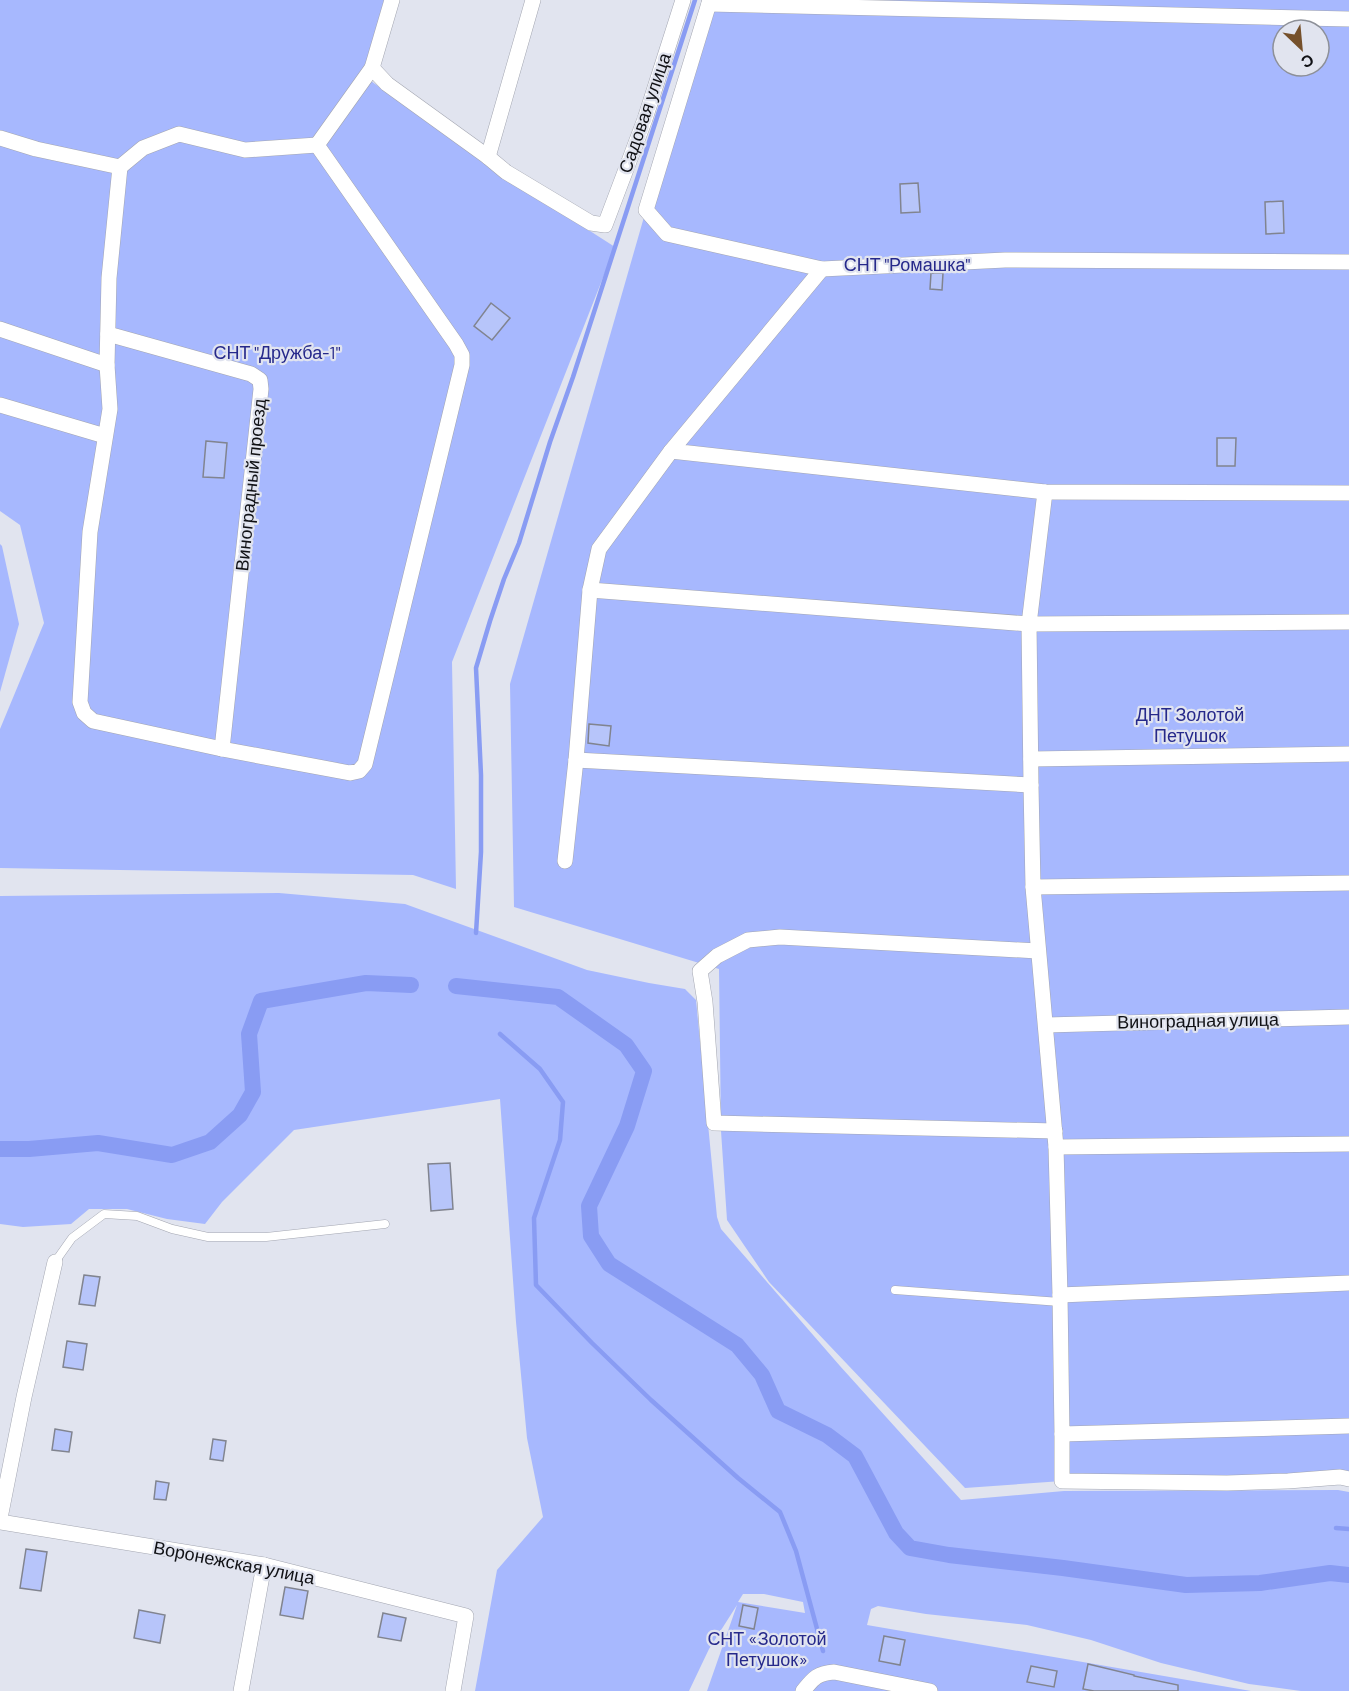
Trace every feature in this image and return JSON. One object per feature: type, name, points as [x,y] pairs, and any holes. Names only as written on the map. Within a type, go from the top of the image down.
[{"type":"street","points":[[317,145],[372,68],[392,0]]},
{"type":"street","points":[[372,68],[387,84],[488,157],[533,0]]},
{"type":"street","name":"Садовая улица","points":[[488,157],[506,172],[591,223],[605,225],[645,119],[683,0]]},
{"type":"street","points":[[1349,19],[710,2],[646,210],[667,234],[822,269],[1005,260],[1349,262]]},
{"type":"street","points":[[179,134],[245,150],[317,145],[462,355],[462,365],[365,764],[359,771],[350,773],[222,749],[93,721],[84,713],[80,702],[90,532],[110,408],[107,365],[109,278],[120,167],[143,148],[179,134]]},
{"type":"street","points":[[0,138],[36,149],[120,167]]},
{"type":"street","points":[[565,861],[590,590],[599,549],[671,451],[822,269]]},
{"type":"street","points":[[0,329],[107,365]]},
{"type":"street","name":"Виноградный проезд","points":[[108,334],[251,374],[260,380],[260,400],[222,749]]},
{"type":"street","points":[[0,405],[105,436]]},
{"type":"street","points":[[671,451],[1045,492],[1349,493]]},
{"type":"street","points":[[1045,492],[1029,624],[1031,785],[1033,887],[1056,1148],[1062,1481],[1227,1483],[1340,1477],[1349,1479]]},
{"type":"street","points":[[590,590],[1029,624],[1349,622]]},
{"type":"street","points":[[1031,759],[1349,754]]},
{"type":"street","points":[[576,760],[1031,785]]},
{"type":"street","points":[[1033,887],[1349,883]]},
{"type":"street","points":[[1038,951],[780,937],[748,940],[717,956],[700,971],[705,1002],[714,1123],[1055,1131]]},
{"type":"street","name":"Виноградная улица","points":[[1046,1024],[1349,1017]]},
{"type":"street","points":[[1056,1148],[1349,1144]]},
{"type":"street","points":[[0,1520],[24,1397],[55,1262]]},
{"type":"street","points":[[1060,1298],[1349,1283]]},
{"type":"street","points":[[1062,1434],[1349,1426]]},
{"type":"street","name":"Воронежская улица","points":[[0,1520],[264,1565],[466,1616],[453,1691]]},
{"type":"street","points":[[240,1691],[264,1565]]},
{"type":"street","points":[[803,1691],[814,1678],[823,1672],[834,1672],[930,1691]]},
{"type":"lane","points":[[55,1262],[72,1238],[104,1214],[137,1216],[172,1229],[208,1237],[266,1237],[385,1224]]},
{"type":"lane","points":[[894,1290],[1060,1298]]},
{"type":"green space","name":"СНТ \"Дружба-1\"","points":[[0,0],[384,0],[364,76],[490,167],[615,247],[452,662],[456,889],[413,875],[0,868],[0,729],[44,623],[20,525],[0,511]]},
{"type":"green space","name":"СНТ \"Ромашка\"","points":[[714,0],[1349,0],[1349,1484],[1062,1481],[965,1488],[769,1282],[727,1220],[721,1131],[719,969],[514,907],[510,684],[646,210]]},
{"type":"green space","points":[[0,544],[19,624],[0,692]]},
{"type":"green space","name":"СНТ «Золотой Петушок»","points":[[279,893],[405,904],[587,970],[685,989],[696,1000],[717,1217],[721,1229],[961,1500],[1064,1491],[1338,1490],[1349,1492],[1349,1691],[1301,1691],[1249,1684],[1161,1663],[1091,1640],[1027,1625],[926,1614],[878,1606],[871,1609],[867,1625],[1251,1691],[707,1691],[737,1605],[709,1649],[689,1691],[475,1691],[497,1570],[543,1517],[527,1438],[500,1099],[294,1130],[222,1202],[205,1224],[167,1219],[127,1209],[89,1209],[71,1224],[23,1227],[0,1224],[0,896]],"holes":[[[743,1594],[764,1594],[803,1602],[805,1613],[738,1602]]]},
{"type":"building","points":[[918,183],[920,212],[901,213],[900,184]]},
{"type":"building","points":[[1283,201],[1284,233],[1266,234],[1265,202]]},
{"type":"building","points":[[931,273],[943,273],[942,290],[930,289]]},
{"type":"building","points":[[491,303],[510,318],[492,340],[474,326]]},
{"type":"building","points":[[1217,438],[1236,438],[1235,466],[1217,466]]},
{"type":"building","points":[[206,441],[227,443],[224,478],[203,477]]},
{"type":"building","points":[[589,724],[611,726],[609,746],[588,743]]},
{"type":"building","points":[[450,1163],[453,1209],[431,1211],[428,1164]]},
{"type":"building","points":[[84,1275],[100,1277],[95,1306],[79,1304]]},
{"type":"building","points":[[67,1341],[87,1344],[83,1370],[63,1367]]},
{"type":"building","points":[[55,1429],[72,1432],[69,1452],[52,1450]]},
{"type":"building","points":[[213,1439],[226,1441],[223,1461],[210,1459]]},
{"type":"building","points":[[156,1481],[169,1483],[166,1500],[154,1499]]},
{"type":"building","points":[[26,1549],[47,1552],[41,1591],[20,1588]]},
{"type":"building","points":[[285,1587],[308,1591],[303,1619],[280,1615]]},
{"type":"building","points":[[743,1605],[758,1608],[754,1629],[739,1626]]},
{"type":"building","points":[[139,1610],[165,1615],[160,1643],[134,1638]]},
{"type":"building","points":[[383,1613],[406,1618],[401,1641],[378,1637]]},
{"type":"building","points":[[884,1636],[905,1640],[900,1665],[879,1661]]},
{"type":"building","points":[[1088,1664],[1178,1685],[1178,1691],[1083,1689]]},
{"type":"building","points":[[1031,1666],[1057,1671],[1054,1687],[1027,1682]]},
{"type":"waterway","points":[[476,933],[481,852],[481,775],[476,668],[504,579],[519,543],[695,0]]},
{"type":"waterway","points":[[0,1149],[98,1143],[172,1155],[210,1142],[240,1115],[253,1092],[249,1034],[261,1001],[366,983],[411,985]]},
{"type":"waterway","points":[[456,986],[558,997],[626,1045],[644,1071],[627,1126],[589,1206],[591,1236],[609,1264],[737,1345],[762,1375],[778,1411],[827,1435],[855,1456],[896,1533],[910,1548],[1186,1585],[1260,1583],[1330,1573],[1349,1575]]},
{"type":"waterway","points":[[500,1034],[540,1069],[563,1102],[560,1140],[534,1218],[536,1285],[651,1400],[738,1478],[780,1512],[796,1551],[823,1651]]},
{"type":"waterway","points":[[1336,1528],[1349,1529]]},
{"type":"park label","name":"ДНТ Золотой Петушок","points":[[1190,725]]}]
